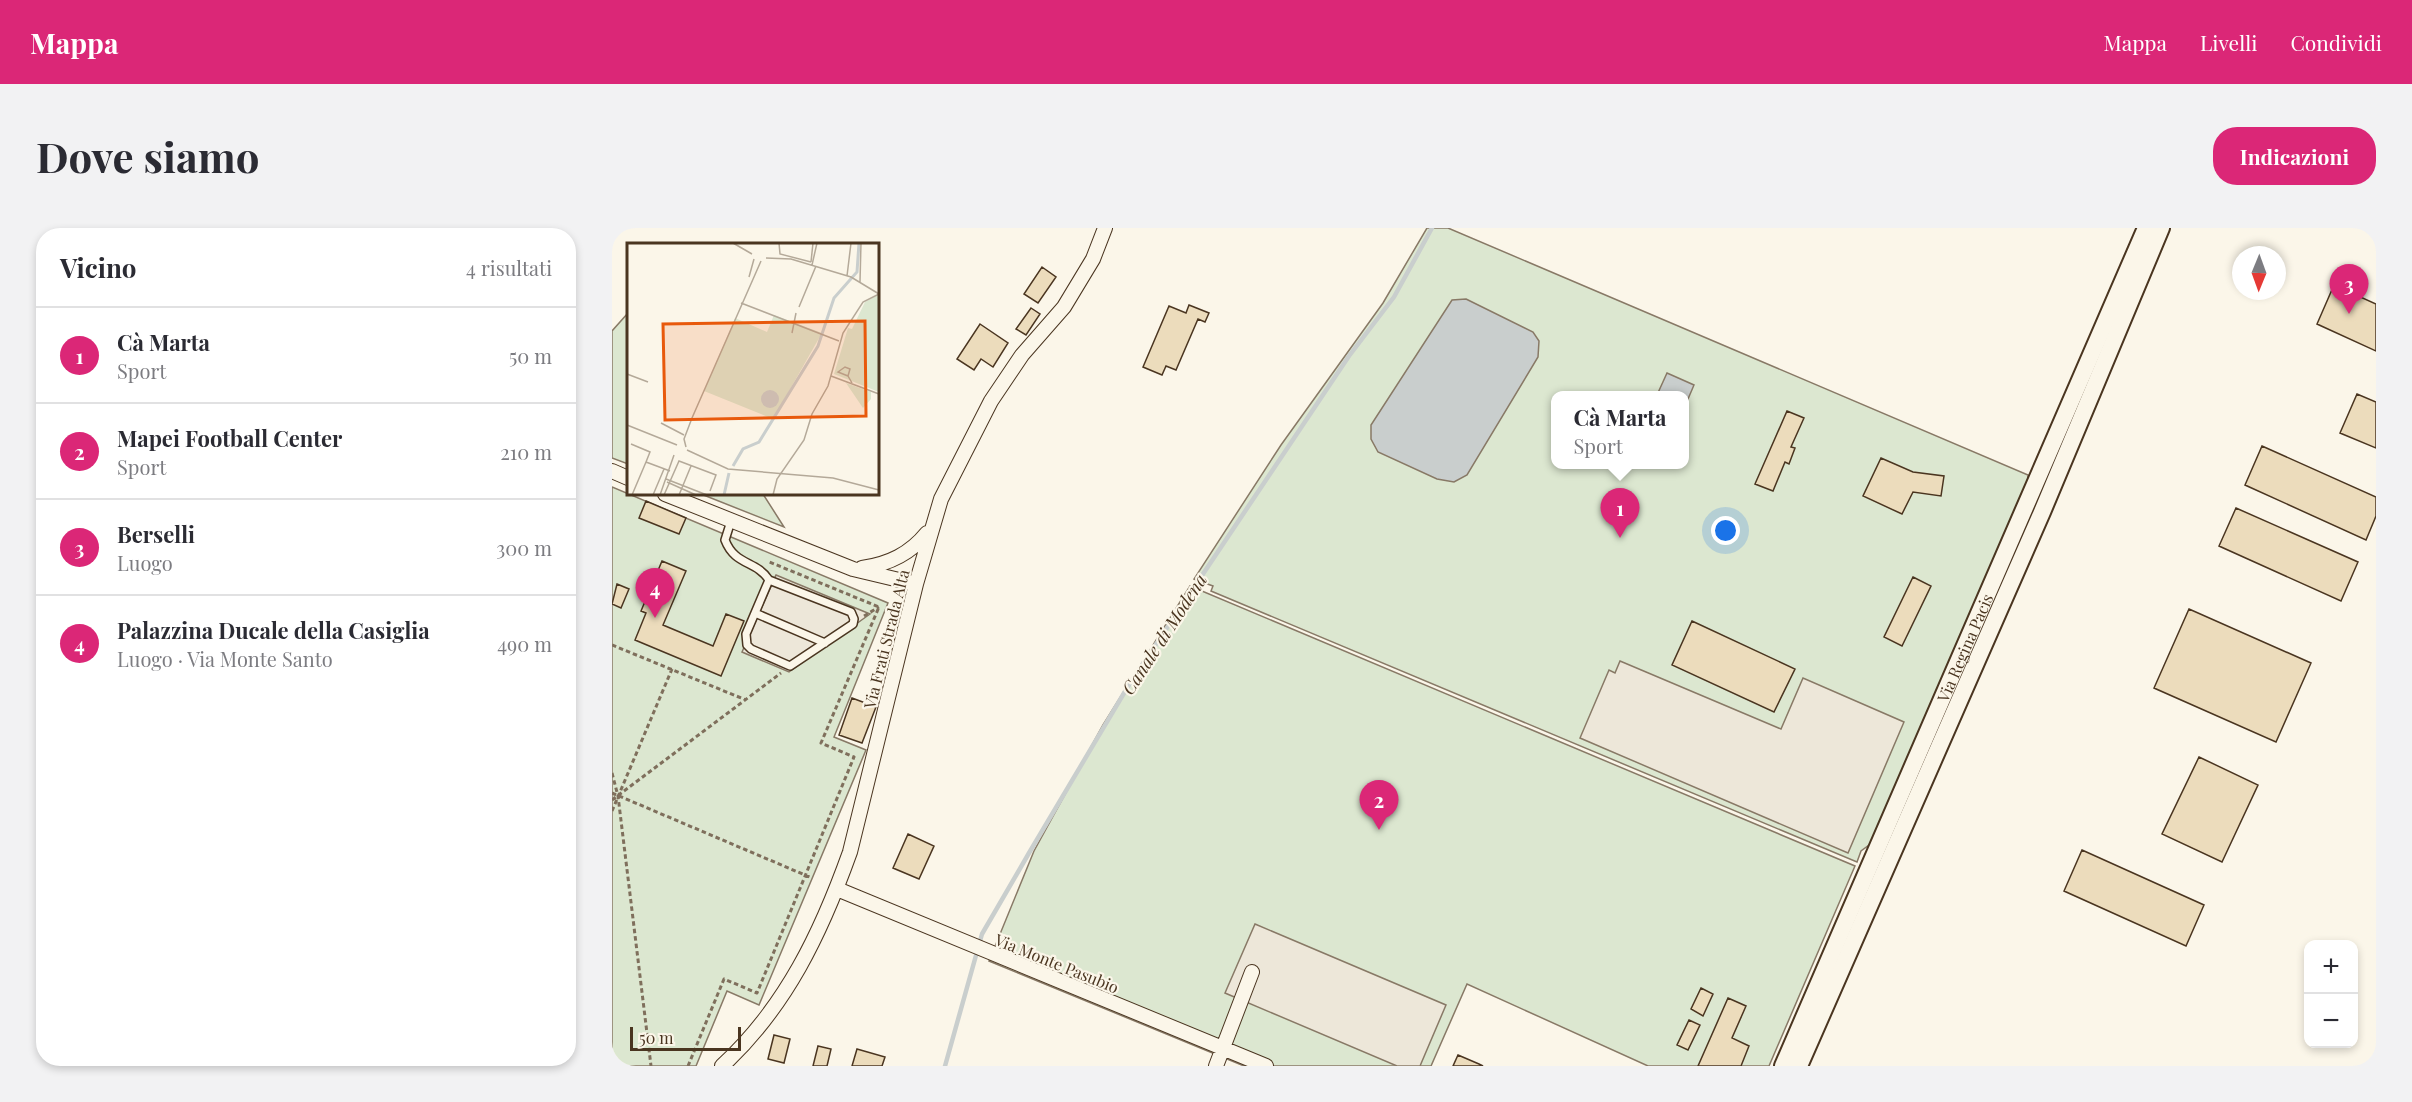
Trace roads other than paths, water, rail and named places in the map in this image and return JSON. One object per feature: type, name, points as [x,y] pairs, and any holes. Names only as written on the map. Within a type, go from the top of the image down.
[{"type":"street","name":"Via Frati Strada Alta","points":[[722,1066],[745,1045],[773,1011],[803,962],[837,889],[861,808],[931,529],[954,471],[991,401],[1022,356],[1064,307],[1093,259],[1105,228]]},
{"type":"street","name":"Via Regina Pacis","points":[[1783,1066],[2145,228]]},
{"type":"street","name":"Via Regina Pacis","points":[[1799,1066],[2042,512],[2161,228]]},
{"type":"street","points":[[612,471],[627,478]]},
{"type":"street","points":[[667,495],[853,569],[916,584]]},
{"type":"street","points":[[853,569],[893,560],[917,545],[931,529]]},
{"type":"street","name":"Via Monte Pasubio","points":[[837,889],[1266,1066]]},
{"type":"street","points":[[1216,1066],[1252,972]]},
{"type":"lane","points":[[730,521],[725,540],[729,551],[739,561],[763,572],[769,580],[851,612],[855,618],[853,624],[790,666],[747,645],[746,634],[769,580]]},
{"type":"lane","points":[[755,613],[825,643]]},
{"type":"lane","points":[[1869,908],[1867,898],[1923,768],[1917,759]]},
{"type":"waterway","name":"Canale di Modena","points":[[945,1066],[982,934],[1029,853],[1130,683],[1349,356],[1394,297],[1432,228]]},
{"type":"place","name":"Berselli","points":[[2349,314]]},
{"type":"place","name":"Cà Marta","points":[[1620,538]]},
{"type":"place","name":"Palazzina Ducale della Casiglia","points":[[655,618]]},
{"type":"place","name":"Mapei Football Center","points":[[1379,830]]}]
